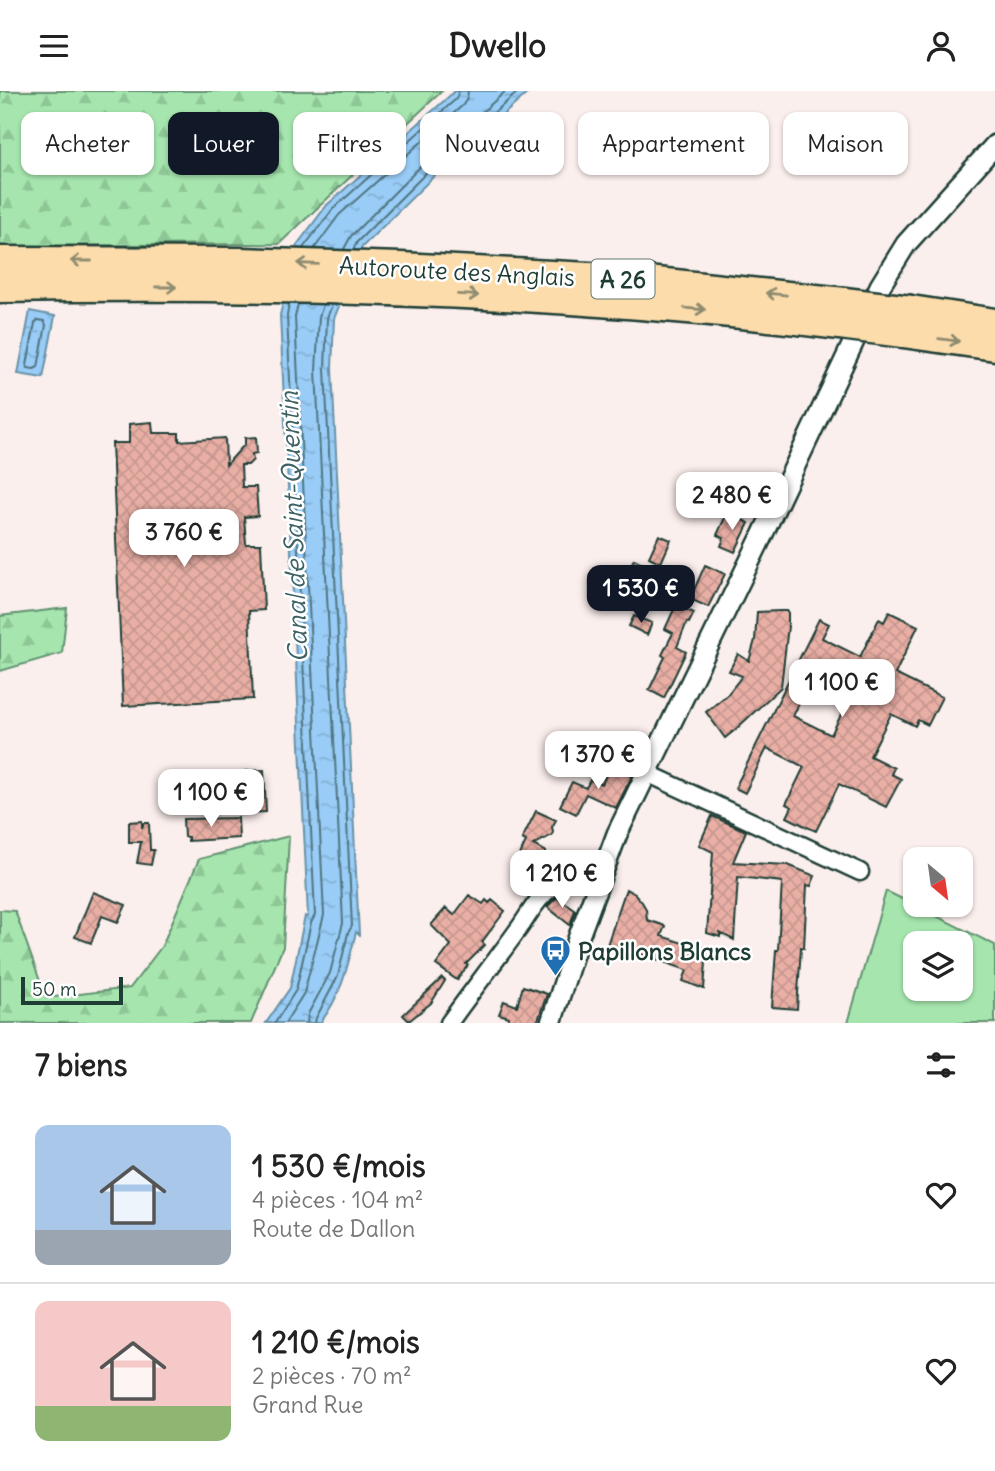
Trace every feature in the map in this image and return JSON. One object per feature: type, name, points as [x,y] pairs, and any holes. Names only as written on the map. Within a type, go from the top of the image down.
[{"type":"highway","name":"Autoroute des Anglais","points":[[0,261],[239,262],[400,279]]},
{"type":"highway","name":"Autoroute des Anglais","points":[[0,288],[236,286],[400,279],[628,279],[907,322],[995,323]]},
{"type":"highway","name":"Autoroute des Anglais","points":[[907,322],[995,346]]},
{"type":"street","points":[[551,1023],[617,834],[880,286],[906,244],[995,145]]},
{"type":"street","points":[[647,773],[860,872]]},
{"type":"street","points":[[449,1023],[539,898],[552,886],[571,878],[601,874]]},
{"type":"green space","points":[[0,91],[442,91],[406,125],[406,112],[293,112],[293,175],[353,175],[279,244],[0,246]]},
{"type":"green space","points":[[67,608],[62,653],[0,671],[0,616]]},
{"type":"green space","points":[[289,836],[283,947],[251,1023],[0,1023],[0,910],[15,911],[46,998],[130,988],[162,946],[199,859]]},
{"type":"green space","points":[[886,891],[903,899],[903,917],[938,917],[967,931],[903,931],[903,1001],[973,1001],[973,934],[995,945],[995,1023],[848,1023]]},
{"type":"water","points":[[455,91],[530,91],[506,112],[431,112]]},
{"type":"water","name":"Canal de Saint-Quentin","points":[[420,122],[420,175],[435,175],[362,247],[334,319],[332,369],[359,935],[356,932],[339,991],[320,1023],[266,1023],[290,988],[305,916],[308,917],[280,315],[297,245],[327,205],[361,175],[406,175],[406,135]]},
{"type":"water","points":[[30,311],[55,316],[43,378],[18,374]]},
{"type":"building","points":[[152,422],[153,433],[179,433],[179,441],[225,438],[226,465],[245,444],[245,438],[256,437],[257,453],[252,454],[253,460],[248,465],[241,465],[242,487],[256,487],[258,516],[244,517],[246,544],[261,544],[264,610],[249,611],[253,699],[123,706],[112,443],[129,443],[129,424]]},
{"type":"building","points":[[727,513],[749,523],[735,552],[721,546],[724,538],[717,535]]},
{"type":"building","points":[[659,535],[671,540],[661,563],[649,557]]},
{"type":"building","points":[[634,559],[648,566],[642,578],[627,572]]},
{"type":"building","points":[[705,565],[725,574],[708,607],[690,599]]},
{"type":"building","points":[[676,605],[694,613],[689,623],[687,622],[677,647],[686,652],[664,698],[649,690],[673,633],[665,629]]},
{"type":"building","points":[[788,611],[781,687],[725,738],[706,712],[727,695],[742,676],[729,671],[738,654],[749,661],[755,640],[757,612]]},
{"type":"building","points":[[889,612],[918,626],[895,674],[942,697],[928,725],[918,720],[915,726],[891,714],[870,756],[894,768],[891,774],[901,779],[886,807],[839,784],[816,831],[805,826],[787,817],[792,807],[786,804],[804,767],[767,748],[745,793],[735,788],[819,619],[829,624],[822,638],[860,657],[879,619],[884,622]],"holes":[[[813,675],[851,695],[831,735],[793,716]]]},
{"type":"building","points":[[634,616],[652,623],[647,635],[629,626]]},
{"type":"building","points":[[610,766],[632,776],[616,808],[586,794],[576,814],[560,806],[572,782],[586,788],[590,780],[602,784]]},
{"type":"building","points":[[264,770],[266,812],[246,813],[245,771]]},
{"type":"building","points":[[536,811],[556,820],[552,835],[533,845],[546,852],[540,864],[520,855],[526,841],[522,839]]},
{"type":"building","points":[[712,816],[746,831],[733,862],[788,865],[815,876],[811,886],[807,885],[797,1009],[772,1007],[782,882],[738,877],[734,940],[720,933],[720,937],[707,933],[713,852],[699,845]]},
{"type":"building","points":[[238,818],[239,838],[188,841],[188,837],[184,837],[183,819]]},
{"type":"building","points":[[142,821],[142,828],[144,823],[149,823],[150,850],[154,850],[151,865],[137,863],[141,842],[129,842],[129,822]]},
{"type":"building","points":[[626,889],[642,902],[647,920],[665,926],[661,936],[707,949],[704,989],[683,981],[687,970],[632,951],[629,956],[606,948]]},
{"type":"building","points":[[93,892],[126,905],[118,922],[102,916],[91,943],[75,937]]},
{"type":"building","points":[[469,895],[483,904],[486,900],[489,903],[492,900],[505,911],[482,942],[485,945],[466,964],[468,965],[457,980],[436,965],[451,945],[431,925],[446,908],[454,915]]},
{"type":"building","points":[[557,897],[575,910],[570,925],[547,907]]},
{"type":"building","points":[[442,978],[445,981],[431,1003],[409,1021],[403,1015]]},
{"type":"building","points":[[523,986],[547,994],[537,1023],[507,1023],[509,1017],[499,1014],[504,1001],[517,1006]]},
{"type":"place","name":"Papillons Blancs","points":[[555,978]]}]
